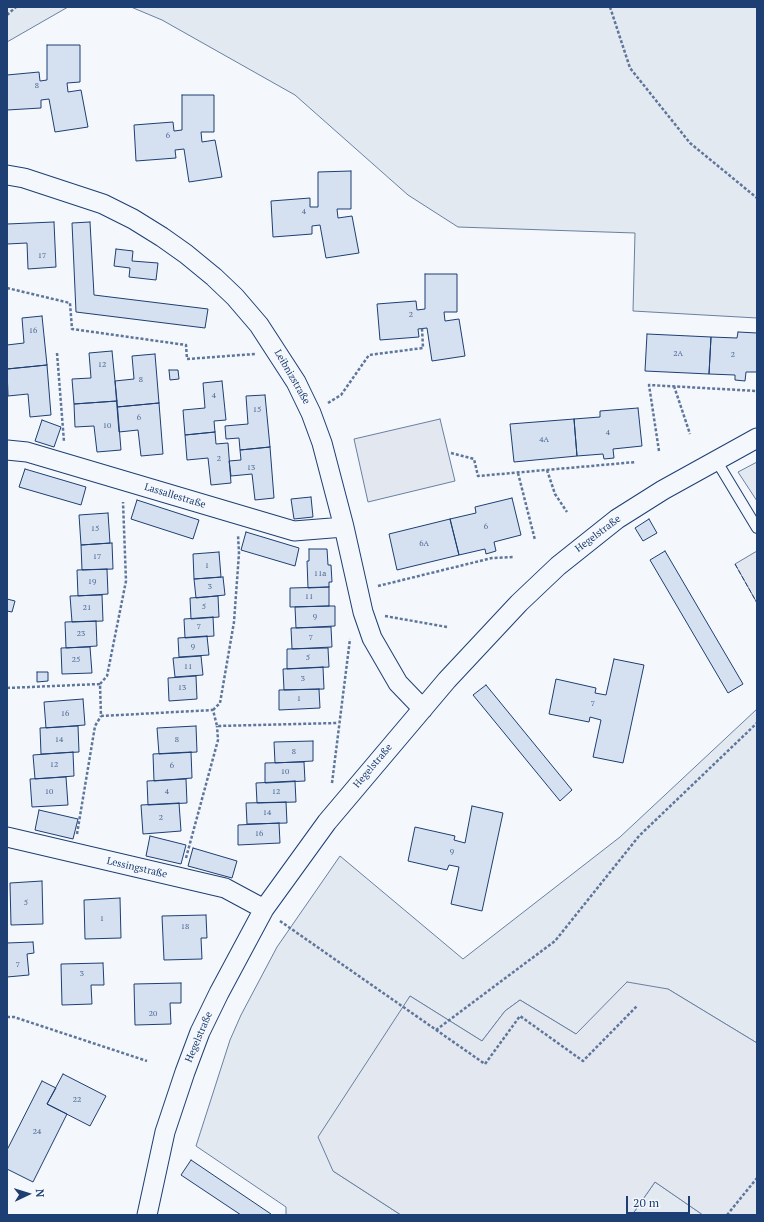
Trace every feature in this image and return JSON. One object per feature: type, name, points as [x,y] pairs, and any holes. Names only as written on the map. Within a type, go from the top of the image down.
[{"type":"street","name":"Leibnizstraße","points":[[7,175],[103,204],[162,237],[214,277],[235,297],[259,325],[278,352],[296,382],[311,413],[322,443],[344,527],[363,612],[372,638],[398,682],[423,709]]},
{"type":"street","name":"Hegelstraße","points":[[147,1215],[165,1132],[187,1066],[218,992],[270,914],[327,822],[423,709],[519,603],[558,566],[617,519],[663,490],[757,438]]},
{"type":"street","name":"Lassallestraße","points":[[7,450],[27,452],[294,531],[344,527]]},
{"type":"street","name":"Lessingstraße","points":[[7,837],[225,888],[270,914]]},
{"type":"lane","points":[[716,460],[757,528]]},
{"type":"path","points":[[7,15],[16,7]]},
{"type":"path","points":[[610,7],[630,68],[690,144],[757,198]]},
{"type":"path","points":[[7,288],[70,303],[72,328],[186,345],[187,358],[257,354]]},
{"type":"path","points":[[322,406],[341,395],[368,355],[423,348],[422,328]]},
{"type":"path","points":[[57,353],[64,445]]},
{"type":"path","points":[[659,451],[649,385],[757,391]]},
{"type":"path","points":[[674,386],[690,434]]},
{"type":"path","points":[[451,453],[474,459],[478,476],[636,462]]},
{"type":"path","points":[[547,470],[555,494],[567,512]]},
{"type":"path","points":[[518,472],[535,540]]},
{"type":"path","points":[[77,836],[95,726],[101,716],[100,684],[107,676],[126,581],[123,498]]},
{"type":"path","points":[[101,716],[213,710],[220,703],[234,622],[239,553],[238,532]]},
{"type":"path","points":[[386,585],[492,558],[514,557]]},
{"type":"path","points":[[381,615],[447,627]]},
{"type":"path","points":[[332,786],[338,723],[350,634]]},
{"type":"path","points":[[7,688],[100,684]]},
{"type":"path","points":[[185,862],[218,740],[217,726],[213,710]]},
{"type":"path","points":[[217,726],[338,723]]},
{"type":"path","points":[[436,1030],[555,941],[639,836],[757,723]]},
{"type":"path","points":[[270,914],[485,1064],[520,1016],[583,1061],[637,1006]]},
{"type":"path","points":[[7,1017],[14,1017],[147,1061]]},
{"type":"path","points":[[727,1215],[757,1178]]},
{"type":"shaded area","points":[[7,7],[68,7],[7,42]]},
{"type":"shaded area","points":[[131,7],[757,7],[757,318],[633,311],[635,233],[458,227],[408,195],[295,95],[162,20]]},
{"type":"shaded area","points":[[440,419],[455,481],[368,502],[354,439]]},
{"type":"shaded area","points":[[757,462],[757,501],[738,472]]},
{"type":"shaded area","points":[[757,551],[757,603],[735,564]]},
{"type":"shaded area","points":[[757,709],[757,1043],[668,989],[576,1034],[520,1000],[505,1011],[482,1041],[410,996],[333,1171],[401,1215],[286,1215],[286,1207],[196,1146],[230,1040],[241,1015],[277,947],[340,856],[463,959],[620,837]]},
{"type":"shaded area","points":[[627,982],[668,989],[757,1043],[757,1215],[703,1215],[655,1182],[632,1215],[401,1215],[333,1171],[318,1137],[410,996],[482,1041],[505,1011],[520,1000],[576,1034]]},
{"type":"shaded area","points":[[655,1182],[703,1215],[632,1215]]},
{"type":"building","points":[[47,45],[80,45],[80,82],[67,83],[68,92],[81,90],[88,127],[55,132],[49,99],[41,100],[41,108],[7,110],[7,75],[39,72],[40,81],[47,80]]},
{"type":"building","points":[[182,95],[214,95],[214,132],[201,132],[202,142],[215,140],[222,177],[189,182],[184,149],[175,150],[176,158],[136,161],[134,125],[173,122],[174,131],[182,130]]},
{"type":"building","points":[[351,171],[351,209],[337,209],[338,218],[352,216],[359,253],[326,258],[320,225],[312,226],[312,234],[273,237],[271,201],[310,198],[310,207],[318,207],[318,172]]},
{"type":"building","points":[[54,222],[56,267],[28,269],[27,243],[7,244],[7,224]]},
{"type":"building","points":[[90,222],[94,295],[208,309],[205,328],[76,312],[72,223]]},
{"type":"building","points":[[116,249],[133,251],[132,261],[158,263],[156,280],[129,277],[130,268],[114,266]]},
{"type":"building","points":[[425,274],[457,274],[457,312],[444,312],[445,321],[459,319],[465,356],[432,361],[427,328],[418,329],[419,337],[380,340],[377,304],[416,301],[417,310],[425,309]]},
{"type":"building","points":[[42,316],[47,365],[7,369],[7,345],[24,343],[22,318]]},
{"type":"building","points":[[738,332],[757,333],[757,372],[746,372],[745,381],[735,380],[735,375],[709,374],[711,337],[737,338]]},
{"type":"building","points":[[647,334],[711,337],[709,374],[645,371]]},
{"type":"building","points":[[112,351],[117,401],[74,404],[72,379],[91,378],[89,353]]},
{"type":"building","points":[[155,354],[159,403],[117,407],[115,381],[134,379],[132,356]]},
{"type":"building","points":[[47,365],[51,415],[30,417],[28,394],[8,396],[7,369]]},
{"type":"building","points":[[169,370],[178,370],[179,379],[170,380]]},
{"type":"building","points":[[222,381],[226,420],[214,421],[215,432],[185,435],[183,410],[205,408],[203,383]]},
{"type":"building","points":[[265,395],[270,447],[240,450],[239,438],[226,439],[225,426],[248,424],[246,396]]},
{"type":"building","points":[[117,401],[121,450],[97,452],[94,426],[75,427],[74,404]]},
{"type":"building","points":[[159,403],[163,454],[141,456],[138,430],[119,432],[117,407]]},
{"type":"building","points":[[638,408],[642,446],[613,449],[614,458],[604,459],[603,454],[577,456],[574,419],[600,417],[600,411]]},
{"type":"building","points":[[574,419],[577,456],[514,462],[510,424]]},
{"type":"building","points":[[42,420],[61,427],[54,447],[35,441]]},
{"type":"building","points":[[215,432],[216,444],[228,443],[231,483],[211,485],[208,458],[187,460],[185,435]]},
{"type":"building","points":[[270,447],[274,498],[255,500],[252,474],[231,476],[229,461],[241,460],[240,450]]},
{"type":"building","points":[[25,469],[86,487],[81,505],[19,487]]},
{"type":"building","points":[[311,497],[313,517],[294,519],[291,499]]},
{"type":"building","points":[[512,498],[521,535],[494,542],[496,551],[486,554],[485,549],[459,555],[450,519],[476,513],[475,507]]},
{"type":"building","points":[[137,500],[199,520],[193,539],[131,519]]},
{"type":"building","points":[[108,513],[110,543],[81,545],[79,515]]},
{"type":"building","points":[[450,519],[459,555],[397,570],[389,534]]},
{"type":"building","points":[[649,519],[657,533],[643,541],[635,528]]},
{"type":"building","points":[[246,532],[299,548],[295,566],[241,550]]},
{"type":"building","points":[[112,543],[113,569],[82,570],[81,545]]},
{"type":"building","points":[[309,549],[327,549],[328,565],[331,565],[332,582],[329,582],[329,587],[308,588],[307,561],[309,561]]},
{"type":"building","points":[[665,551],[743,684],[728,693],[650,560]]},
{"type":"building","points":[[219,552],[221,577],[194,579],[193,554]]},
{"type":"building","points":[[107,569],[108,594],[78,596],[77,570]]},
{"type":"building","points":[[223,577],[225,595],[196,598],[194,579]]},
{"type":"building","points":[[329,587],[329,606],[290,607],[290,588]]},
{"type":"building","points":[[102,595],[103,621],[72,622],[70,596]]},
{"type":"building","points":[[218,596],[219,617],[191,619],[190,598]]},
{"type":"building","points":[[7,599],[15,601],[12,612],[7,611]]},
{"type":"building","points":[[335,606],[335,626],[296,628],[295,607]]},
{"type":"building","points":[[213,617],[214,636],[185,638],[184,619]]},
{"type":"building","points":[[96,621],[97,646],[66,648],[65,622]]},
{"type":"building","points":[[331,627],[332,647],[292,649],[291,628]]},
{"type":"building","points":[[207,636],[209,655],[179,657],[178,638]]},
{"type":"building","points":[[90,647],[92,673],[62,674],[61,648]]},
{"type":"building","points":[[328,648],[329,667],[287,669],[287,649]]},
{"type":"building","points":[[201,656],[203,675],[175,677],[173,658]]},
{"type":"building","points":[[614,659],[644,665],[623,763],[593,757],[601,720],[590,717],[589,722],[549,714],[556,679],[596,688],[595,693],[606,695]]},
{"type":"building","points":[[323,667],[324,689],[284,690],[283,669]]},
{"type":"building","points":[[37,672],[48,672],[48,681],[37,682]]},
{"type":"building","points":[[196,676],[197,699],[169,701],[168,678]]},
{"type":"building","points":[[486,685],[572,790],[560,801],[473,695]]},
{"type":"building","points":[[319,689],[320,708],[279,710],[279,690]]},
{"type":"building","points":[[83,699],[85,725],[46,728],[44,702]]},
{"type":"building","points":[[78,726],[79,752],[41,754],[40,728]]},
{"type":"building","points":[[196,726],[197,752],[159,754],[157,728]]},
{"type":"building","points":[[313,741],[313,761],[275,763],[274,742]]},
{"type":"building","points":[[73,752],[74,776],[35,779],[33,755]]},
{"type":"building","points":[[191,752],[192,778],[154,781],[153,754]]},
{"type":"building","points":[[304,762],[305,781],[265,783],[265,763]]},
{"type":"building","points":[[66,777],[68,805],[32,807],[30,779]]},
{"type":"building","points":[[186,779],[187,803],[148,805],[147,781]]},
{"type":"building","points":[[295,781],[296,802],[257,803],[256,783]]},
{"type":"building","points":[[286,802],[287,823],[247,824],[246,803]]},
{"type":"building","points":[[179,803],[181,831],[143,834],[141,805]]},
{"type":"building","points":[[472,806],[503,813],[482,911],[451,904],[459,867],[449,865],[447,870],[408,861],[415,827],[455,836],[454,840],[465,843]]},
{"type":"building","points":[[39,810],[78,819],[73,839],[35,830]]},
{"type":"building","points":[[279,823],[280,843],[238,845],[238,825]]},
{"type":"building","points":[[150,836],[186,845],[181,864],[146,856]]},
{"type":"building","points":[[193,848],[237,861],[232,878],[188,866]]},
{"type":"building","points":[[42,881],[43,924],[11,925],[10,883]]},
{"type":"building","points":[[120,898],[121,938],[85,939],[84,900]]},
{"type":"building","points":[[206,915],[207,938],[201,938],[202,959],[164,960],[162,916]]},
{"type":"building","points":[[33,942],[34,953],[27,954],[29,975],[7,977],[7,943]]},
{"type":"building","points":[[103,963],[104,985],[91,985],[92,1004],[62,1005],[61,964]]},
{"type":"building","points":[[181,983],[181,1003],[170,1003],[171,1024],[135,1025],[134,984]]},
{"type":"building","points":[[63,1074],[106,1096],[90,1126],[47,1104]]},
{"type":"building","points":[[42,1081],[56,1088],[47,1104],[67,1114],[33,1182],[7,1169],[7,1150]]},
{"type":"building","points":[[191,1160],[271,1215],[241,1215],[181,1175]]},
{"type":"fence","points":[[735,564],[757,603]]}]
